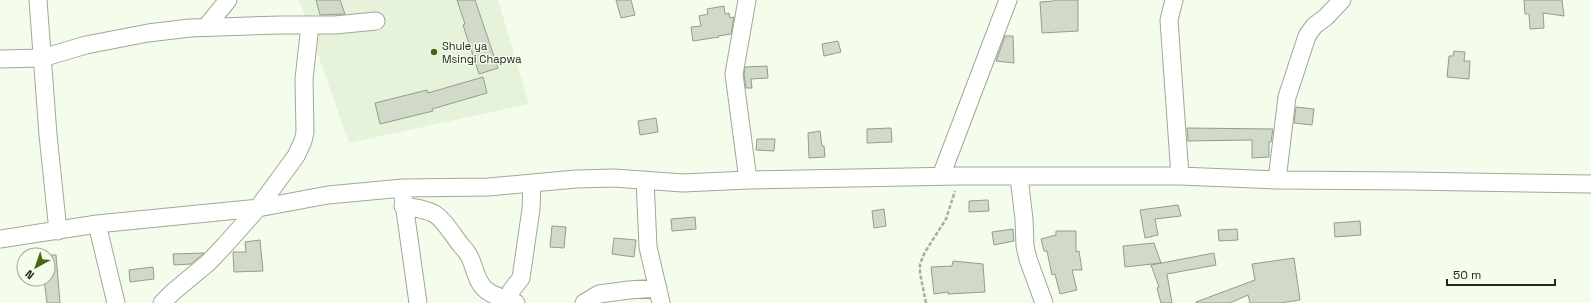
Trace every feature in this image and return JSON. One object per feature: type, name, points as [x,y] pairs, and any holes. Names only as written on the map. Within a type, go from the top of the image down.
[{"type":"street","points":[[38,0],[48,135],[58,231]]},
{"type":"street","points":[[206,27],[228,0]]},
{"type":"street","points":[[747,0],[734,74],[748,180]]},
{"type":"street","points":[[950,176],[1008,0]]},
{"type":"street","points":[[1174,0],[1169,20],[1180,176]]},
{"type":"street","points":[[1277,180],[1287,97],[1308,36],[1314,26],[1326,17],[1342,0]]},
{"type":"street","points":[[0,59],[42,58],[86,45],[148,33],[206,27],[335,25],[376,21]]},
{"type":"street","points":[[162,303],[209,262],[258,208],[296,156],[303,142],[306,107],[304,79],[310,25]]},
{"type":"street","points":[[0,238],[58,231],[97,224],[258,208],[328,195],[403,188],[489,187],[576,179],[645,180],[683,183],[748,180],[950,176],[1180,176],[1277,180],[1591,184]]},
{"type":"street","points":[[1019,177],[1024,219],[1025,246],[1028,259],[1044,303]]},
{"type":"street","points":[[584,303],[599,294],[629,290],[660,296],[648,247],[645,180]]},
{"type":"street","points":[[403,206],[426,209],[437,215],[468,254],[474,270],[484,288],[510,302],[511,291],[522,278],[531,209],[532,183]]},
{"type":"street","points":[[403,188],[403,206],[418,303]]},
{"type":"street","points":[[97,224],[116,303]]},
{"type":"path","points":[[926,303],[920,273],[920,264],[925,252],[942,226],[950,210],[950,176]]},
{"type":"shaded area","points":[[299,0],[498,0],[529,104],[349,143]]},
{"type":"building","points":[[316,0],[340,0],[345,14],[320,15]]},
{"type":"building","points":[[457,0],[475,0],[498,68],[479,74],[463,25],[465,24]]},
{"type":"building","points":[[616,0],[631,0],[635,15],[621,18]]},
{"type":"building","points":[[1054,0],[1078,0],[1078,31],[1042,33],[1040,2]]},
{"type":"building","points":[[1524,0],[1562,0],[1564,16],[1543,13],[1544,28],[1530,29],[1529,14],[1525,14]]},
{"type":"building","points":[[724,6],[725,14],[729,13],[730,18],[734,17],[731,34],[693,41],[691,27],[701,26],[699,16],[708,14],[707,9]]},
{"type":"building","points":[[1005,36],[1013,36],[1014,63],[996,61]]},
{"type":"building","points":[[838,41],[841,52],[824,56],[822,44]]},
{"type":"building","points":[[1454,51],[1465,52],[1464,61],[1470,61],[1469,79],[1447,77],[1449,56],[1453,56]]},
{"type":"building","points":[[767,66],[768,78],[751,79],[752,88],[746,88],[744,74],[745,67]]},
{"type":"building","points":[[483,77],[487,93],[432,109],[433,111],[380,124],[375,103],[427,90],[428,93]]},
{"type":"building","points":[[1296,107],[1314,109],[1312,125],[1294,123]]},
{"type":"building","points":[[656,118],[658,132],[640,135],[638,121]]},
{"type":"building","points":[[891,128],[892,142],[867,143],[867,129]]},
{"type":"building","points":[[1187,128],[1273,129],[1271,142],[1269,142],[1269,157],[1252,158],[1252,140],[1188,141]]},
{"type":"building","points":[[820,131],[825,157],[809,158],[808,133]]},
{"type":"building","points":[[757,139],[775,139],[774,151],[756,150]]},
{"type":"building","points":[[988,200],[989,211],[969,212],[969,201]]},
{"type":"building","points":[[1178,205],[1181,216],[1155,219],[1158,235],[1145,238],[1140,210]]},
{"type":"building","points":[[884,209],[886,226],[874,228],[872,211]]},
{"type":"building","points":[[695,217],[696,229],[672,231],[671,219]]},
{"type":"building","points":[[1360,221],[1361,235],[1335,237],[1334,223]]},
{"type":"building","points":[[552,226],[566,227],[564,248],[550,247]]},
{"type":"building","points":[[1013,229],[1014,241],[994,245],[992,232]]},
{"type":"building","points":[[1237,229],[1238,240],[1219,241],[1218,230]]},
{"type":"building","points":[[1056,231],[1076,231],[1076,252],[1079,251],[1082,270],[1072,270],[1077,290],[1060,294],[1055,274],[1052,275],[1047,251],[1044,251],[1041,239],[1056,235]]},
{"type":"building","points":[[614,238],[636,240],[634,257],[612,254]]},
{"type":"building","points":[[260,240],[263,271],[234,272],[233,252],[246,252],[245,242]]},
{"type":"building","points":[[1154,243],[1161,263],[1125,267],[1123,246]]},
{"type":"building","points":[[204,253],[191,264],[174,265],[173,254]]},
{"type":"building","points":[[1214,253],[1216,265],[1167,274],[1172,303],[1161,303],[1157,288],[1159,287],[1151,265]]},
{"type":"building","points":[[56,255],[60,303],[47,303],[45,287],[56,287]]},
{"type":"building","points":[[1294,258],[1300,300],[1280,303],[1250,303],[1248,295],[1230,303],[1196,303],[1255,280],[1252,264]]},
{"type":"building","points":[[953,261],[983,264],[985,292],[948,294],[948,292],[934,294],[931,267],[952,266]]},
{"type":"building","points":[[153,267],[154,279],[130,282],[129,270]]},
{"type":"place","name":"Shule ya Msingi Chapwa","points":[[434,52]]}]
